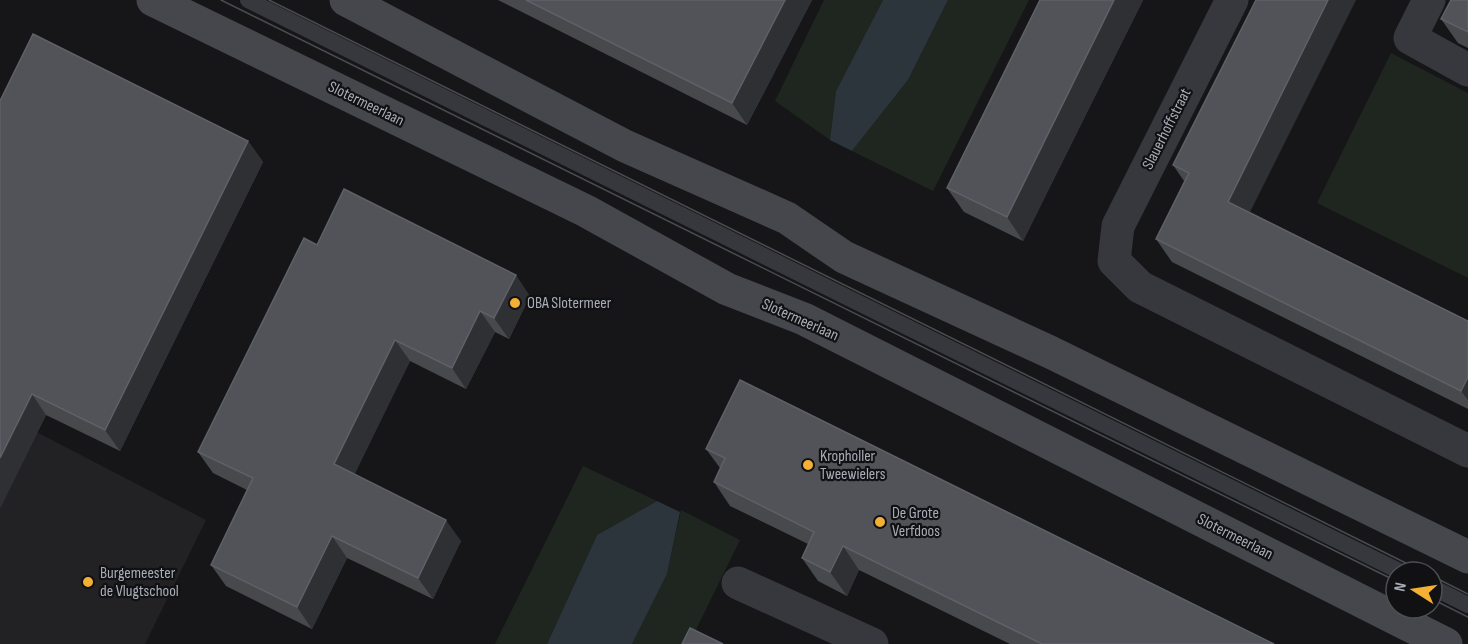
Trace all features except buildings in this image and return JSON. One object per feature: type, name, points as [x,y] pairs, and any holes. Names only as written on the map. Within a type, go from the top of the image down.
[{"type":"main road","name":"Slotermeerlaan","points":[[153,0],[586,211],[727,289],[814,324],[1446,644]]},
{"type":"main road","points":[[346,0],[625,146],[787,218],[844,257],[1050,352],[1468,557]]},
{"type":"street","name":"Slauerhoffstraat","points":[[1232,0],[1118,226],[1114,261],[1140,287],[1468,452]]},
{"type":"street","points":[[1429,0],[1410,38],[1468,70]]},
{"type":"street","points":[[738,583],[872,644]]},
{"type":"lane","points":[[248,0],[1384,564]]},
{"type":"lane","points":[[1444,593],[1468,605]]},
{"type":"shaded area","points":[[824,0],[883,0],[836,91],[830,140],[775,101]]},
{"type":"shaded area","points":[[883,0],[948,0],[908,80],[852,151],[830,140],[836,91]]},
{"type":"shaded area","points":[[948,0],[1029,0],[933,191],[852,151],[908,80]]},
{"type":"shaded area","points":[[1391,53],[1468,93],[1468,278],[1317,203]]},
{"type":"shaded area","name":"Burgemeester de Vlugtschool","points":[[0,413],[206,520],[145,644],[0,644]]},
{"type":"shaded area","points":[[583,466],[657,501],[597,535],[547,644],[495,644]]},
{"type":"shaded area","points":[[657,501],[680,512],[667,574],[632,644],[547,644],[597,535]]},
{"type":"shaded area","points":[[681,510],[740,540],[689,644],[632,644],[667,574]]},
{"type":"tram line","points":[[221,0],[1384,575]]},
{"type":"tram line","points":[[269,0],[1400,560]]},
{"type":"tram line","points":[[1444,582],[1468,594]]},
{"type":"tram line","points":[[1444,605],[1468,617]]},
{"type":"place","name":"OBA Slotermeer","points":[[515,303]]},
{"type":"place","name":"Kropholler Tweewielers","points":[[808,465]]},
{"type":"place","name":"De Grote Verfdoos","points":[[880,522]]},
{"type":"place","name":"Burgemeester de Vlugtschool","points":[[88,582]]}]
